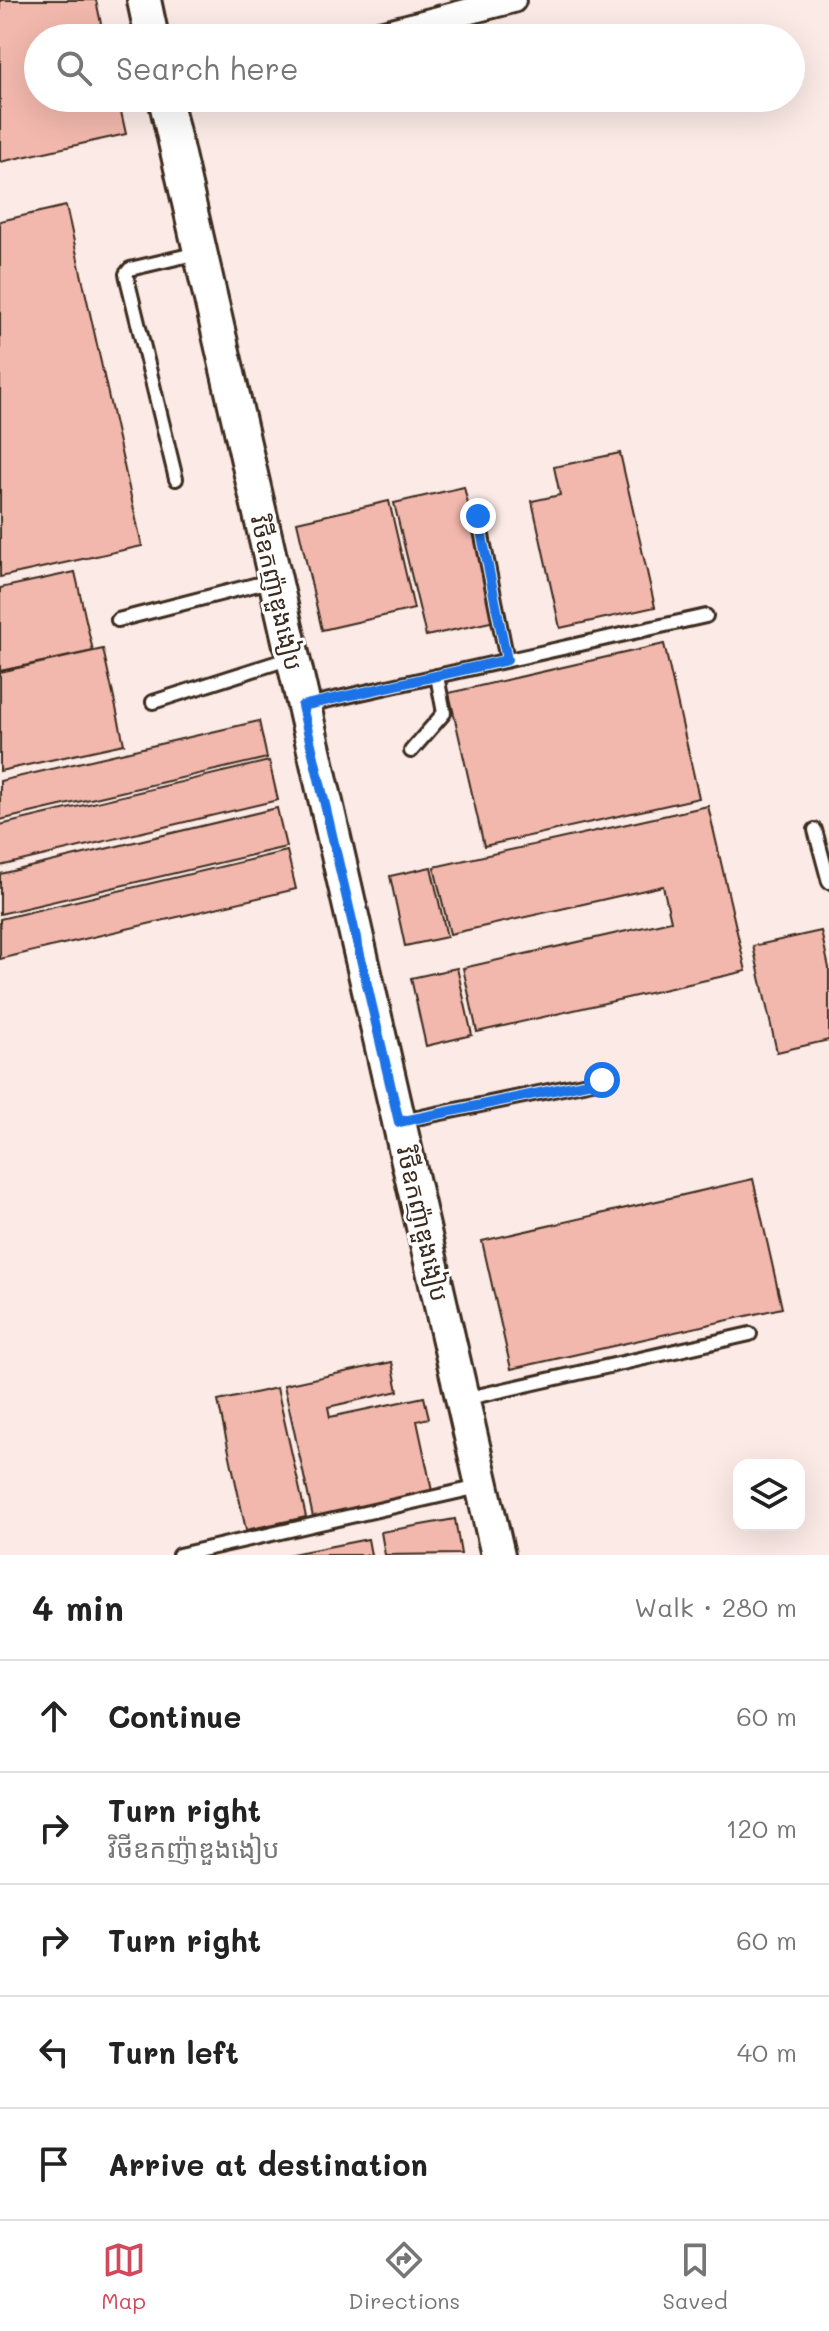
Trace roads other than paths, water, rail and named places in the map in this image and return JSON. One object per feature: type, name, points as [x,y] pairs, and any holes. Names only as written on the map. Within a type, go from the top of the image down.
[{"type":"street","points":[[144,0],[149,24]]},
{"type":"street","points":[[419,24],[513,0]]},
{"type":"street","name":"វិថីឧកញ៉ាឌួងងៀប","points":[[168,112],[498,1555]]},
{"type":"lane","points":[[176,479],[126,274],[130,269],[198,253]]},
{"type":"lane","points":[[478,516],[507,660]]},
{"type":"lane","points":[[118,620],[274,580]]},
{"type":"lane","points":[[302,706],[706,616]]},
{"type":"lane","points":[[153,702],[291,658]]},
{"type":"lane","points":[[411,751],[444,713],[437,676]]},
{"type":"lane","points":[[815,830],[829,882]]},
{"type":"lane","points":[[399,1122],[602,1080]]},
{"type":"lane","points":[[462,1399],[750,1334]]},
{"type":"lane","points":[[179,1555],[482,1486]]}]
